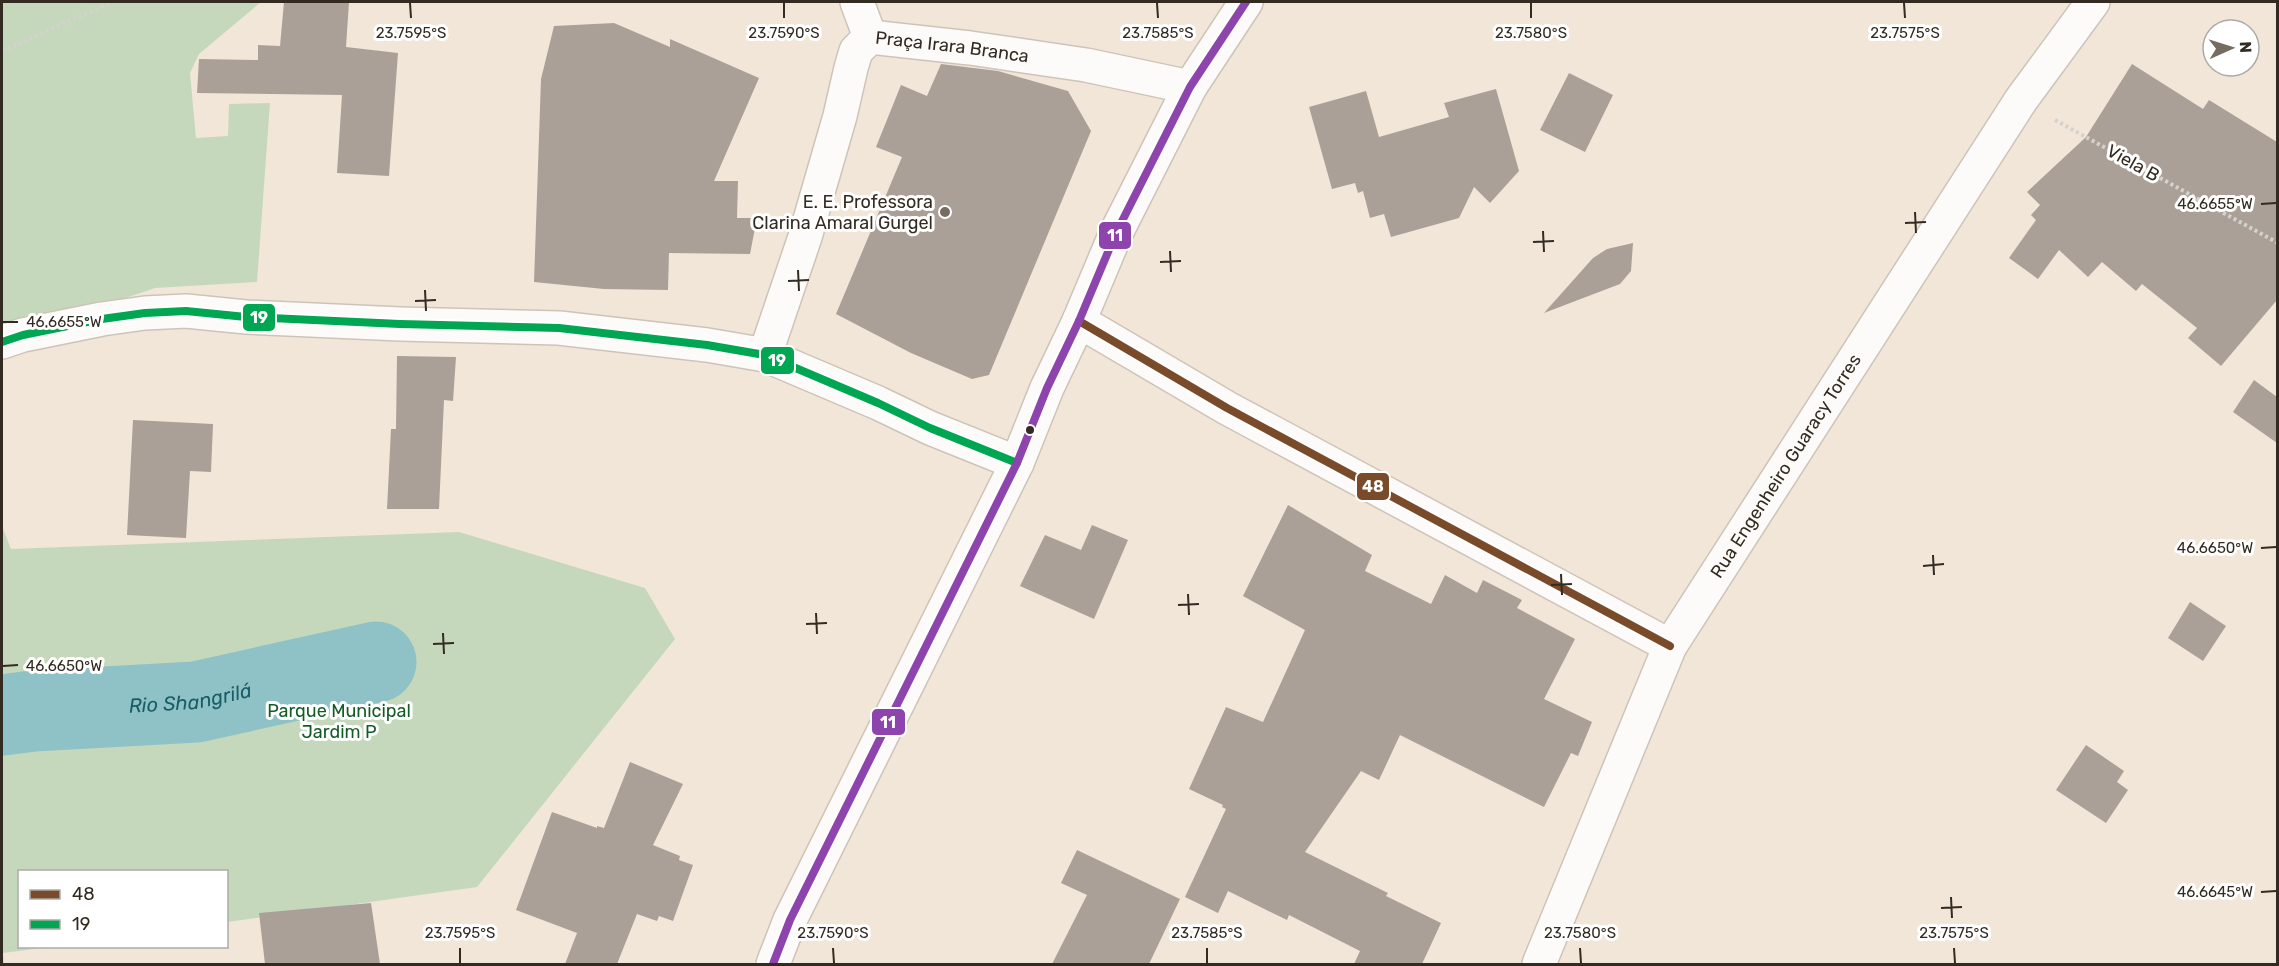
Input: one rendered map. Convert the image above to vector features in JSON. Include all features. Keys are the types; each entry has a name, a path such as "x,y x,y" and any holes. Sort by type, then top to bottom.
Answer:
{"street":[{"path":"857,2 870,37"},
{"path":"773,964 790,920 1017,463 1047,388 1079,321 1116,233 1190,87 1246,2"},
{"name":"Rua Engenheiro Guaracy Torres","path":"1539,964 1671,646 2021,100 2093,2"},
{"name":"Praça Irara Branca","path":"765,355 805,237 840,116 850,68 856,51 870,37 970,48 1086,65 1190,87"},
{"path":"2,342 23,335 102,319 146,313 186,311 400,324 559,328 707,345 765,355 930,428 1017,463"},
{"path":"1079,321 1227,408 1671,646"}],"path":[{"path":"2,51 112,2"},
{"name":"Viela B","path":"2021,100 2277,243"}],"green space":[{"path":"2,2 261,2 199,54 190,73 196,138 228,136 229,104 270,103 257,282 155,288 2,340"},
{"name":"Parque Municipal Jardim P","path":"2,526 11,549 459,532 645,588 675,639 477,887 228,922 228,870 18,870 18,948 41,948 3,953 4,964 2,964"}],"building":[{"path":"284,2 349,2 346,47 398,53 389,176 337,173 342,95 197,93 199,59 258,60 258,45 280,46"},
{"path":"614,23 670,47 670,39 759,78 714,181 738,181 737,218 757,218 750,254 669,253 668,290 604,289 534,282 541,79 554,26"},
{"name":"E. E. Professora Clarina Amaral Gurgel","path":"941,64 998,71 1068,91 1091,131 989,375 972,379 911,353 836,314 902,157 876,147 901,85 927,96"},
{"path":"2132,64 2203,109 2209,100 2277,142 2277,300 2221,366 2188,338 2197,328 2142,284 2136,291 2102,262 2088,277 2059,250 2038,279 2009,258 2036,220 2031,215 2040,205 2027,192 2086,137"},
{"path":"1569,73 1613,95 1585,152 1540,130"},
{"path":"1496,89 1519,171 1490,203 1474,187 1459,218 1391,237 1384,214 1370,218 1363,191 1358,193 1355,183 1332,189 1309,107 1366,91 1379,137 1449,117 1444,103"},
{"path":"1633,243 1631,271 1620,284 1544,313 1593,258 1607,249"},
{"path":"397,356 456,357 453,401 444,400 439,509 387,509 391,429 396,429"},
{"path":"2254,380 2277,397 2277,443 2233,412"},
{"path":"133,420 213,424 211,472 190,471 186,538 127,535"},
{"path":"1288,505 1372,555 1365,571 1431,604 1445,575 1477,593 1483,580 1522,600 1517,608 1575,639 1544,699 1592,722 1578,756 1571,753 1544,807 1400,735 1379,780 1361,771 1305,852 1388,893 1386,896 1441,923 1422,964 1354,964 1360,951 1289,915 1287,920 1228,891 1218,913 1185,897 1226,809 1222,807 1223,805 1189,789 1226,707 1263,722 1305,630 1243,596"},
{"path":"1092,525 1128,540 1094,619 1020,586 1045,535 1081,550"},
{"path":"2190,602 2226,626 2203,661 2168,638"},
{"path":"2086,745 2124,771 2117,782 2128,790 2106,823 2056,790"},
{"path":"630,762 683,784 653,845 680,856 679,860 693,865 673,921 659,916 657,921 637,914 617,964 565,964 577,933 516,910 552,812 597,828 597,826 604,828"},
{"path":"1077,850 1180,899 1149,964 1052,964 1087,895 1061,883"},
{"path":"371,903 380,964 265,964 259,913"}],"waterway":[{"name":"Rio Shangrilá","path":"2,715 33,711 196,702 376,662"}],"transit line":[{"name":"11","path":"773,964 790,920 1017,463 1047,388 1079,321 1116,233 1190,87 1246,2"},
{"name":"19","path":"2,342 23,335 102,319 145,313 186,311 246,317 559,328 707,345 765,355 878,403 930,428 1017,463"},
{"name":"48","path":"1079,321 1227,408 1670,646"}],"place":[{"name":"E. E. Professora Clarina Amaral Gurgel","path":"945,212"}]}
